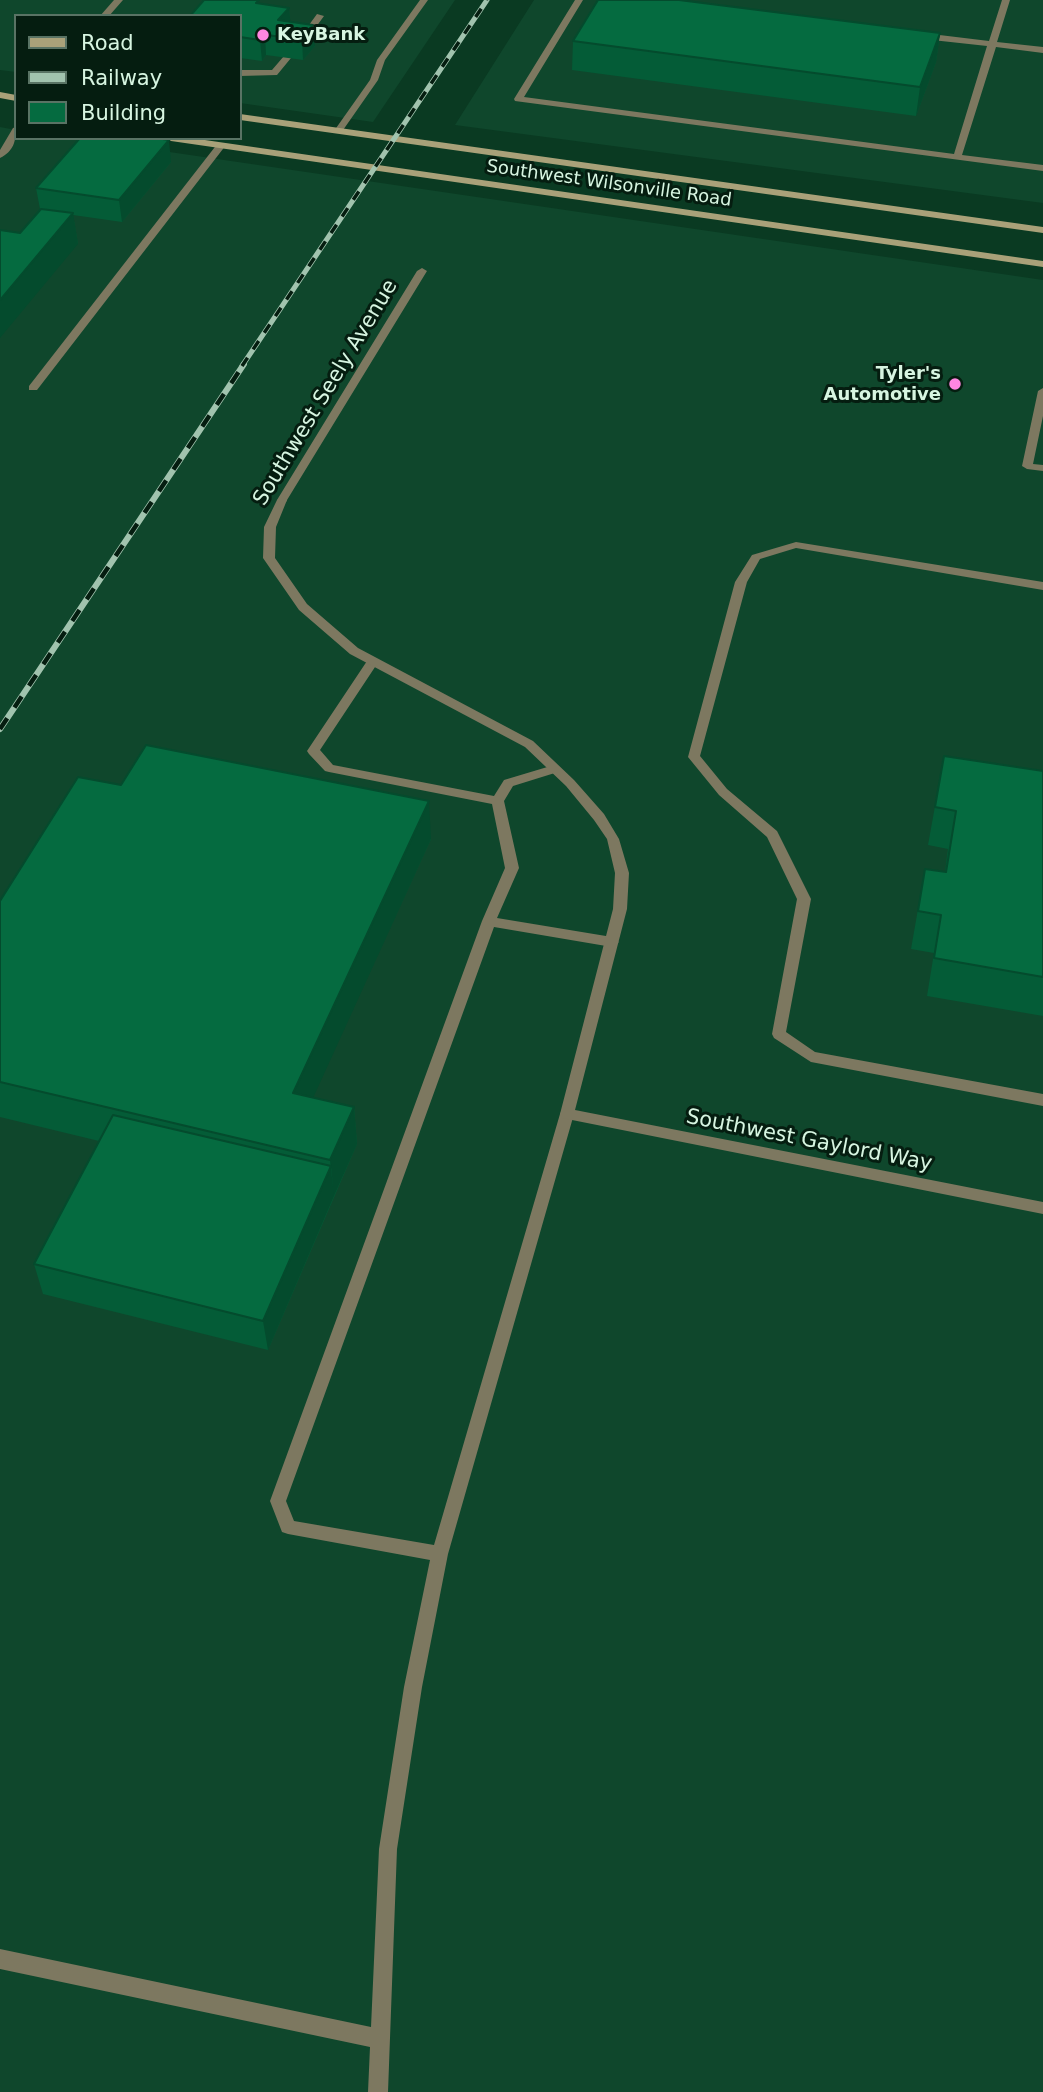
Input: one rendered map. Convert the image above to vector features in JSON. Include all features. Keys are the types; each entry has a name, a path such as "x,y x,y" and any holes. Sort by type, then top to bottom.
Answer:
{"main road":[{"name":"Southwest Wilsonville Road","path":"242,117 1043,230"},
{"name":"Southwest Wilsonville Road","path":"185,140 1043,264"}],"street":[{"path":"106,14 119,0"},
{"path":"338,131 374,80 381,60 424,0"},
{"path":"579,0 518,99 1043,168"},
{"path":"957,157 1006,0"},
{"path":"299,44 320,16"},
{"path":"912,34 1043,50"},
{"path":"242,73 274,74 287,58"},
{"path":"0,155 14,135"},
{"path":"33,388 221,145"},
{"name":"Southwest Seely Avenue","path":"378,2092 388,1849 413,1687 440,1555 567,1114 612,942 620,909 622,873 613,839 599,817 529,744 354,651 303,607 269,558 270,527 282,500 422,271"},
{"path":"1043,391 1027,466 1043,468"},
{"path":"1043,586 796,545 756,557 741,582 694,757 723,792 772,834 804,899 779,1034 811,1056 1043,1100"},
{"path":"373,661 313,751 321,760 329,768 498,801"},
{"path":"440,1555 288,1527 278,1501 489,921 512,868 498,801 508,783 554,769"},
{"path":"489,921 612,942"},
{"name":"Southwest Gaylord Way","path":"567,1114 1043,1208"},
{"path":"0,1959 380,2039"}],"shaded area":[{"path":"0,0 455,0 373,122 242,103 242,14 14,14 14,72 0,70"},
{"path":"534,0 1043,0 1043,203 455,125"},
{"path":"0,127 14,130 14,140 88,140 1043,280 1043,2092 0,2092"}],"building":[{"path":"204,0 259,0 256,3 289,8 278,20 313,25 302,39 265,35 260,40 242,37 242,14 192,14"},
{"path":"598,0 679,0 940,33 920,87 573,41"},
{"path":"78,140 169,140 119,200 36,188"},
{"path":"41,209 73,213 0,300 0,230 20,233"},
{"path":"146,745 429,801 293,1093 354,1107 330,1160 0,1082 0,901 78,777 121,785"},
{"path":"944,756 1043,771 1043,977 934,958 941,915 918,911 925,869 946,872 956,811 935,807"},
{"path":"113,1115 331,1166 263,1321 34,1264"}],"railway":[{"path":"242,366 487,0"},
{"path":"0,729 244,364"}],"place":[{"name":"KeyBank","path":"263,35"},
{"name":"Tyler's Automotive","path":"955,384"}]}
